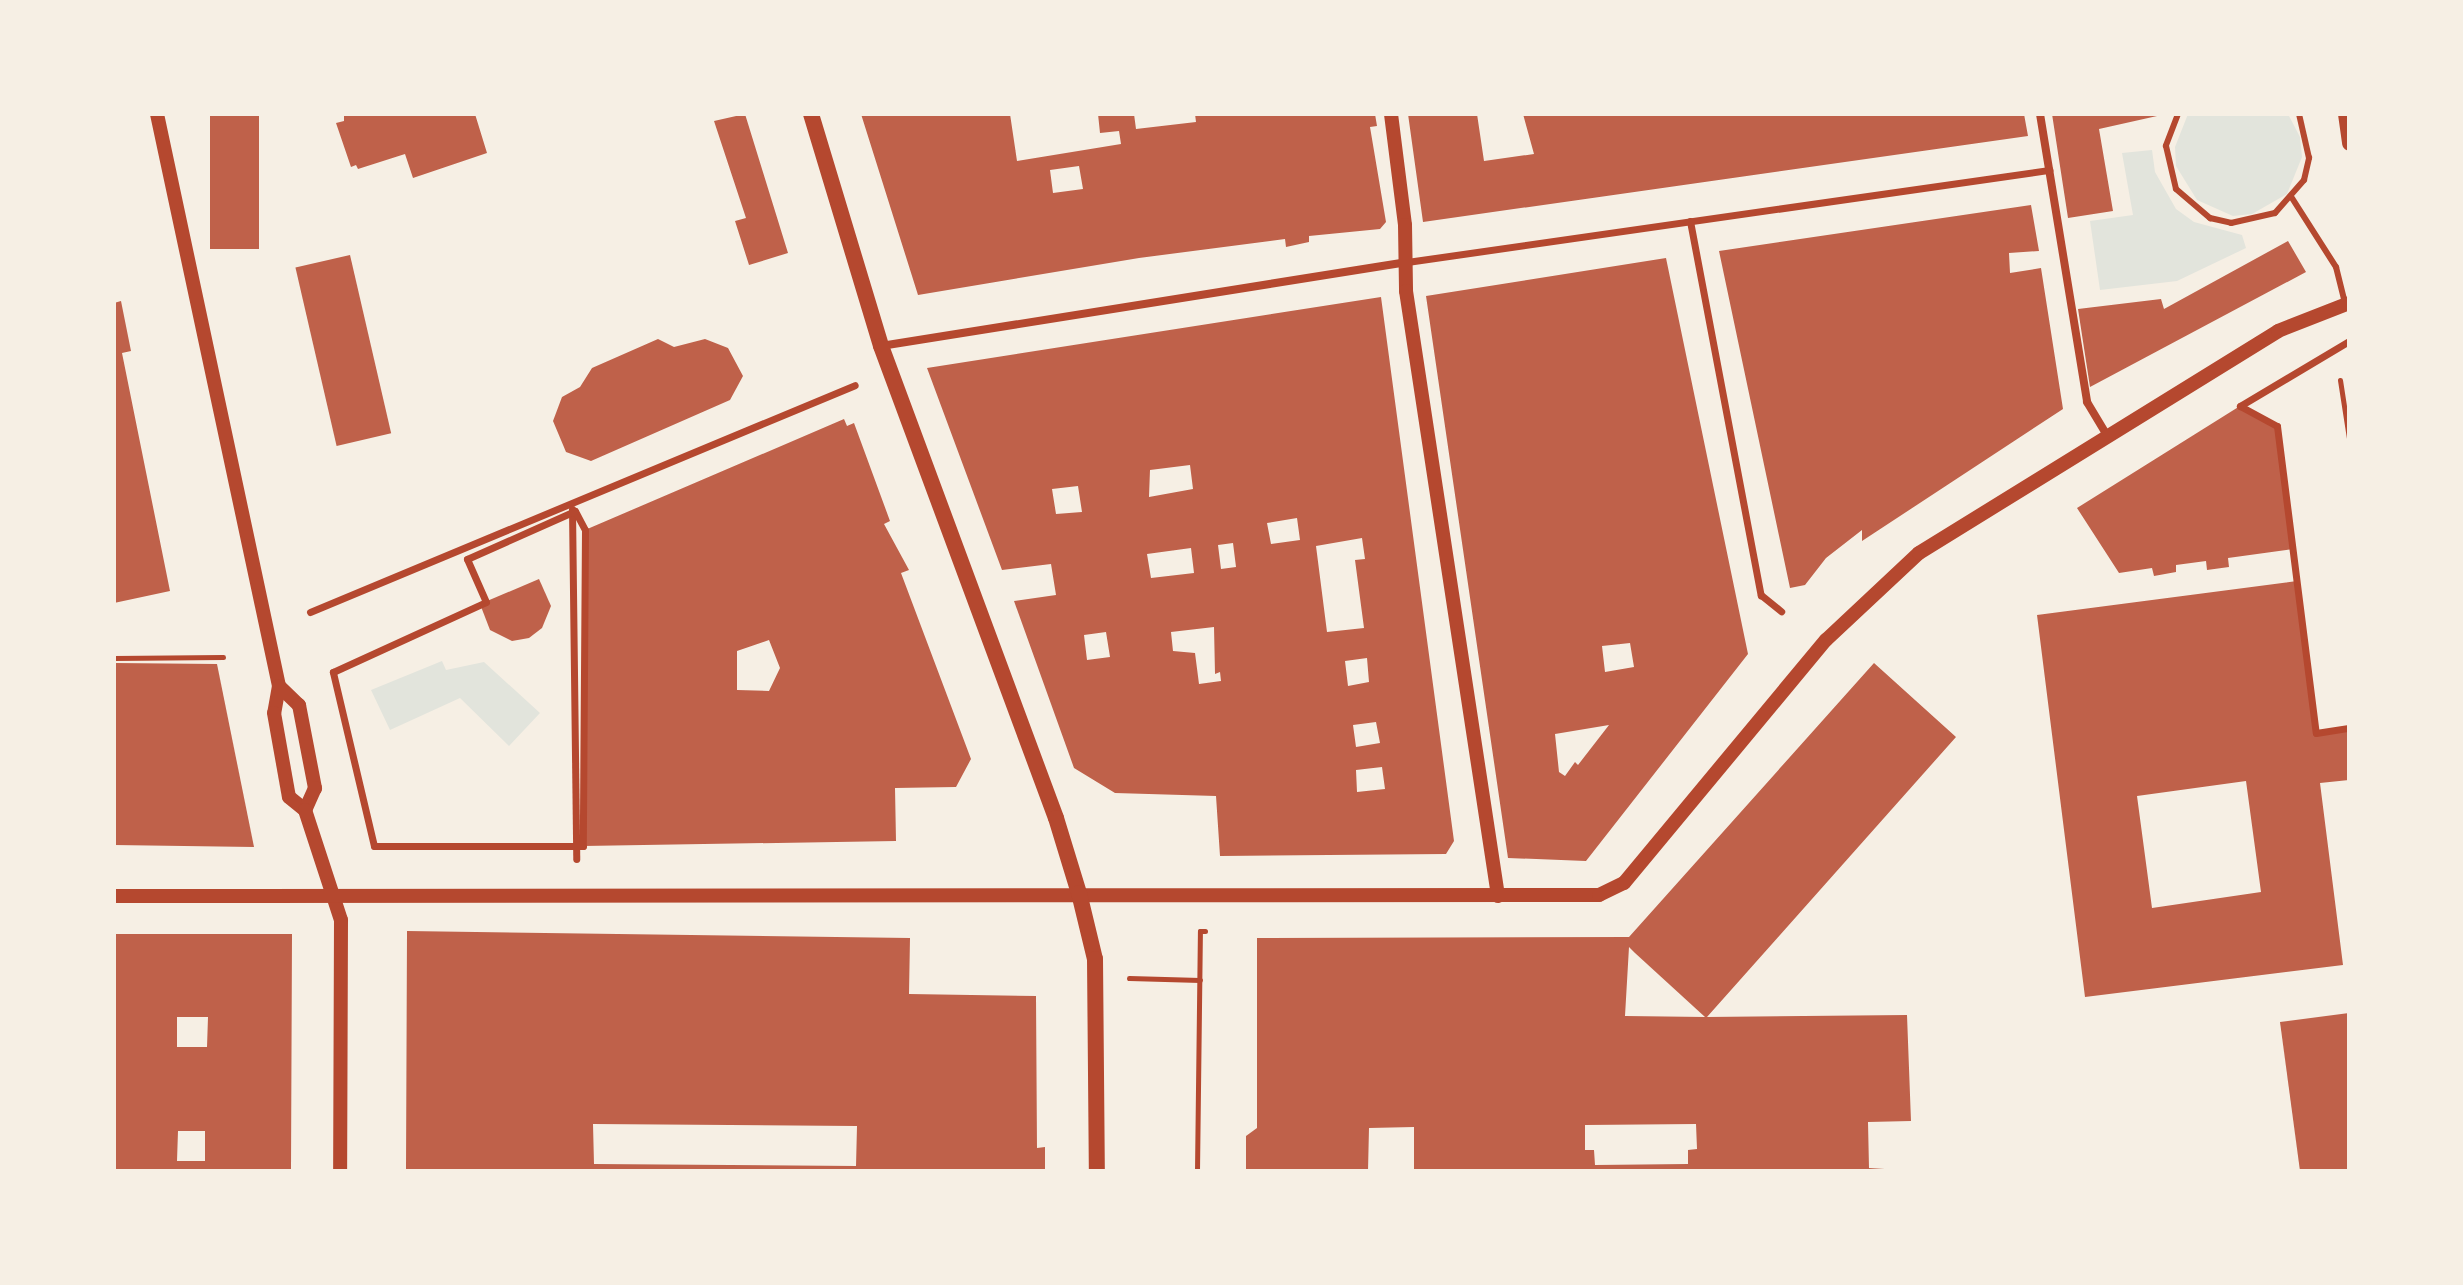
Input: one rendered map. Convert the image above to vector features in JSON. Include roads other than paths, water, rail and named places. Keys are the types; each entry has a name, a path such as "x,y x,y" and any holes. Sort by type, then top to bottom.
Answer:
{"main road":[{"path":"811,114 881,346 1079,893 1095,959 1097,1171"}],"street":[{"path":"157,114 279,686 274,713 289,797 305,810 330,895 341,920 340,1171"},
{"path":"1391,114 1407,262 1406,291 1498,896"},
{"path":"2040,114 2087,402 2106,434"},
{"path":"2345,114 2349,144"},
{"path":"881,346 1407,262 2049,170"},
{"path":"1690,221 1761,595 1781,611"},
{"path":"114,896 1599,895 1624,883 1826,640 1919,553 2106,434 2278,331 2347,303"},
{"path":"2349,341 2240,406 2277,426 2316,733 2349,728"},
{"path":"310,612 855,385"},
{"path":"572,503 576,859"},
{"path":"575,511 585,530 583,846 577,846 374,846 333,672 486,602 467,559 575,511"},
{"path":"279,686 299,705 315,788 305,810"}],"lane":[{"path":"2178,114 2166,146 2168,168 2191,206 2210,218 2254,222 2292,198 2309,158 2299,114"},
{"path":"2292,198 2327,251 2347,303"}]}
